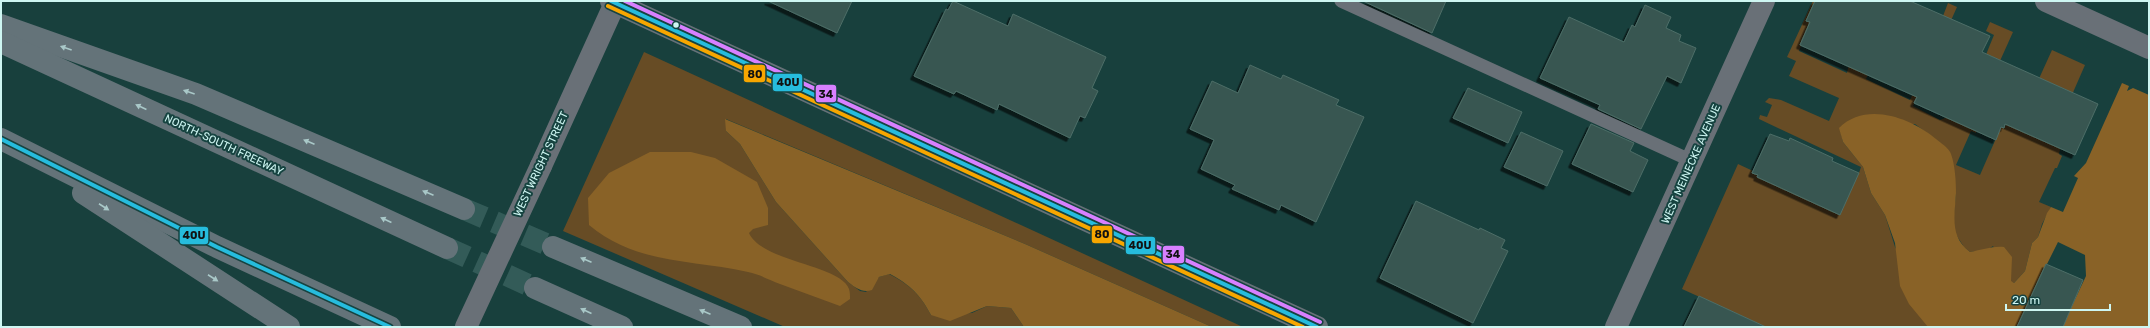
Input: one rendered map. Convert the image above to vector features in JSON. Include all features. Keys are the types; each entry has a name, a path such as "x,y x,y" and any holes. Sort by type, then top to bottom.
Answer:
{"highway":[{"path":"1,25 196,94 464,209"},
{"name":"NORTH-SOUTH FREEWAY","path":"1,42 447,248"},
{"path":"1,140 289,327"},
{"path":"1,140 217,247 390,327"},
{"path":"553,247 741,327"},
{"path":"535,288 622,327"}],"street":[{"name":"WEST MEINECKE AVENUE","path":"1616,327 1764,1"},
{"path":"2046,1 2149,48"},
{"path":"614,2 1317,327"},
{"name":"WEST WRIGHT STREET","path":"466,327 541,166 614,2"}],"lane":[{"path":"1341,1 1692,161"}],"shaded area":[{"path":"1813,1 1815,1 1806,21 1810,22 1799,51 1847,73 1849,64 1901,1 1866,79 1910,100 1942,28 1943,16 1948,3 1957,7 1913,106 1940,120 1950,116 1966,97 1973,84 1994,35 1986,31 1990,22 2013,32 1977,112 1976,133 1971,131 1956,165 1980,175 2001,127 2004,128 2037,83 2052,50 2085,65 2071,97 2059,154 2062,156 2039,202 2051,207 2042,224 2038,237 2032,243 2025,271 2014,283 2011,282 1993,246 1987,250 1970,252 1964,247 1955,233 1953,222 1956,194 1943,145 1915,124 1840,128 1843,142 1863,167 1871,193 1885,215 1895,247 1939,327 1766,327 1682,289 1738,164 1753,171 1752,173 1758,175 1757,177 1859,173 1861,167 1759,119 1760,115 1767,117 1772,105 1765,102 1769,98 1781,100 1829,121 1839,98 1789,76 1796,61 1787,57"},
{"path":"644,52 1243,327 1212,327 1025,244 726,119 726,131 740,144 776,202 848,282 860,291 866,292 879,277 889,274 909,286 923,301 931,315 972,313 987,306 1011,308 1024,327 785,327 563,231"},
{"path":"2122,83 2129,86 2127,91 2133,88 2149,95 2149,327 2062,327 2086,276 2085,255 2058,242 2018,324 2020,327 1928,327 1909,304 1900,286 1895,243 1885,215 1871,193 1863,167 1843,142 1839,128 1850,120 1862,115 1875,114 1888,116 1901,119 1926,131 1945,146 1951,154 1954,168 1956,193 1954,217 1956,232 1959,239 1963,246 1970,252 2004,247 2012,257 2011,281 2014,283 2025,271 2032,243 2038,237 2047,213 2051,207 2063,212 2078,178 2074,176 2086,163"},
{"path":"725,119 1025,244 1212,327 1024,327 1011,308 987,306 950,321 931,315 923,301 914,291 890,274 879,277 872,290 865,291 859,289 848,282 776,202 740,144 726,131"},
{"path":"650,152 691,152 715,158 757,182 768,208 768,225 753,229 749,233 757,243 769,251 832,274 843,281 849,289 850,299 840,306 752,273 665,259 645,254 607,238 589,225 588,198 609,173"}],"building":[{"path":"768,1 852,1 837,33"},
{"path":"953,1 1008,26 1013,14 1106,57 1092,88 1098,91 1085,118 1080,116 1070,138 999,104 997,110 956,91 954,94 914,76 946,9 948,10"},
{"path":"1363,1 1446,1 1432,33"},
{"path":"1815,1 1910,1 1990,36 1982,52 2098,104 2075,155 2005,124 2004,128 2001,127 1996,140 1914,103 1917,97 1800,45 1810,22 1806,21"},
{"path":"1645,5 1671,17 1666,28 1681,35 1679,41 1696,48 1681,83 1667,76 1641,129 1598,109 1600,105 1540,78 1569,17 1624,42 1632,25 1635,27"},
{"path":"1250,65 1281,79 1283,75 1339,100 1336,105 1364,117 1316,222 1281,205 1279,210 1232,189 1235,185 1201,169 1214,140 1190,129 1212,81 1238,93"},
{"path":"1468,88 1522,112 1508,143 1453,118"},
{"path":"1591,124 1634,143 1630,151 1648,160 1633,192 1572,164"},
{"path":"1521,132 1563,151 1547,186 1504,167"},
{"path":"1770,134 1789,141 1790,138 1833,158 1832,161 1859,173 1840,215 1757,177 1758,175 1752,173"},
{"path":"1416,201 1479,230 1480,228 1505,240 1501,248 1508,251 1473,323 1380,278"},
{"path":"2046,264 2083,280 2063,327 2017,327"},
{"path":"1699,296 1766,327 1684,327"}],"tunnel":[{"path":"464,209 553,247"},
{"path":"447,248 535,288"}],"transit line":[{"name":"40U","path":"611,1 1317,327"},
{"name":"34","path":"625,1 1320,322"},
{"name":"80","path":"608,6 1303,327"},
{"name":"40U","path":"1,139 217,247 390,327"}]}
